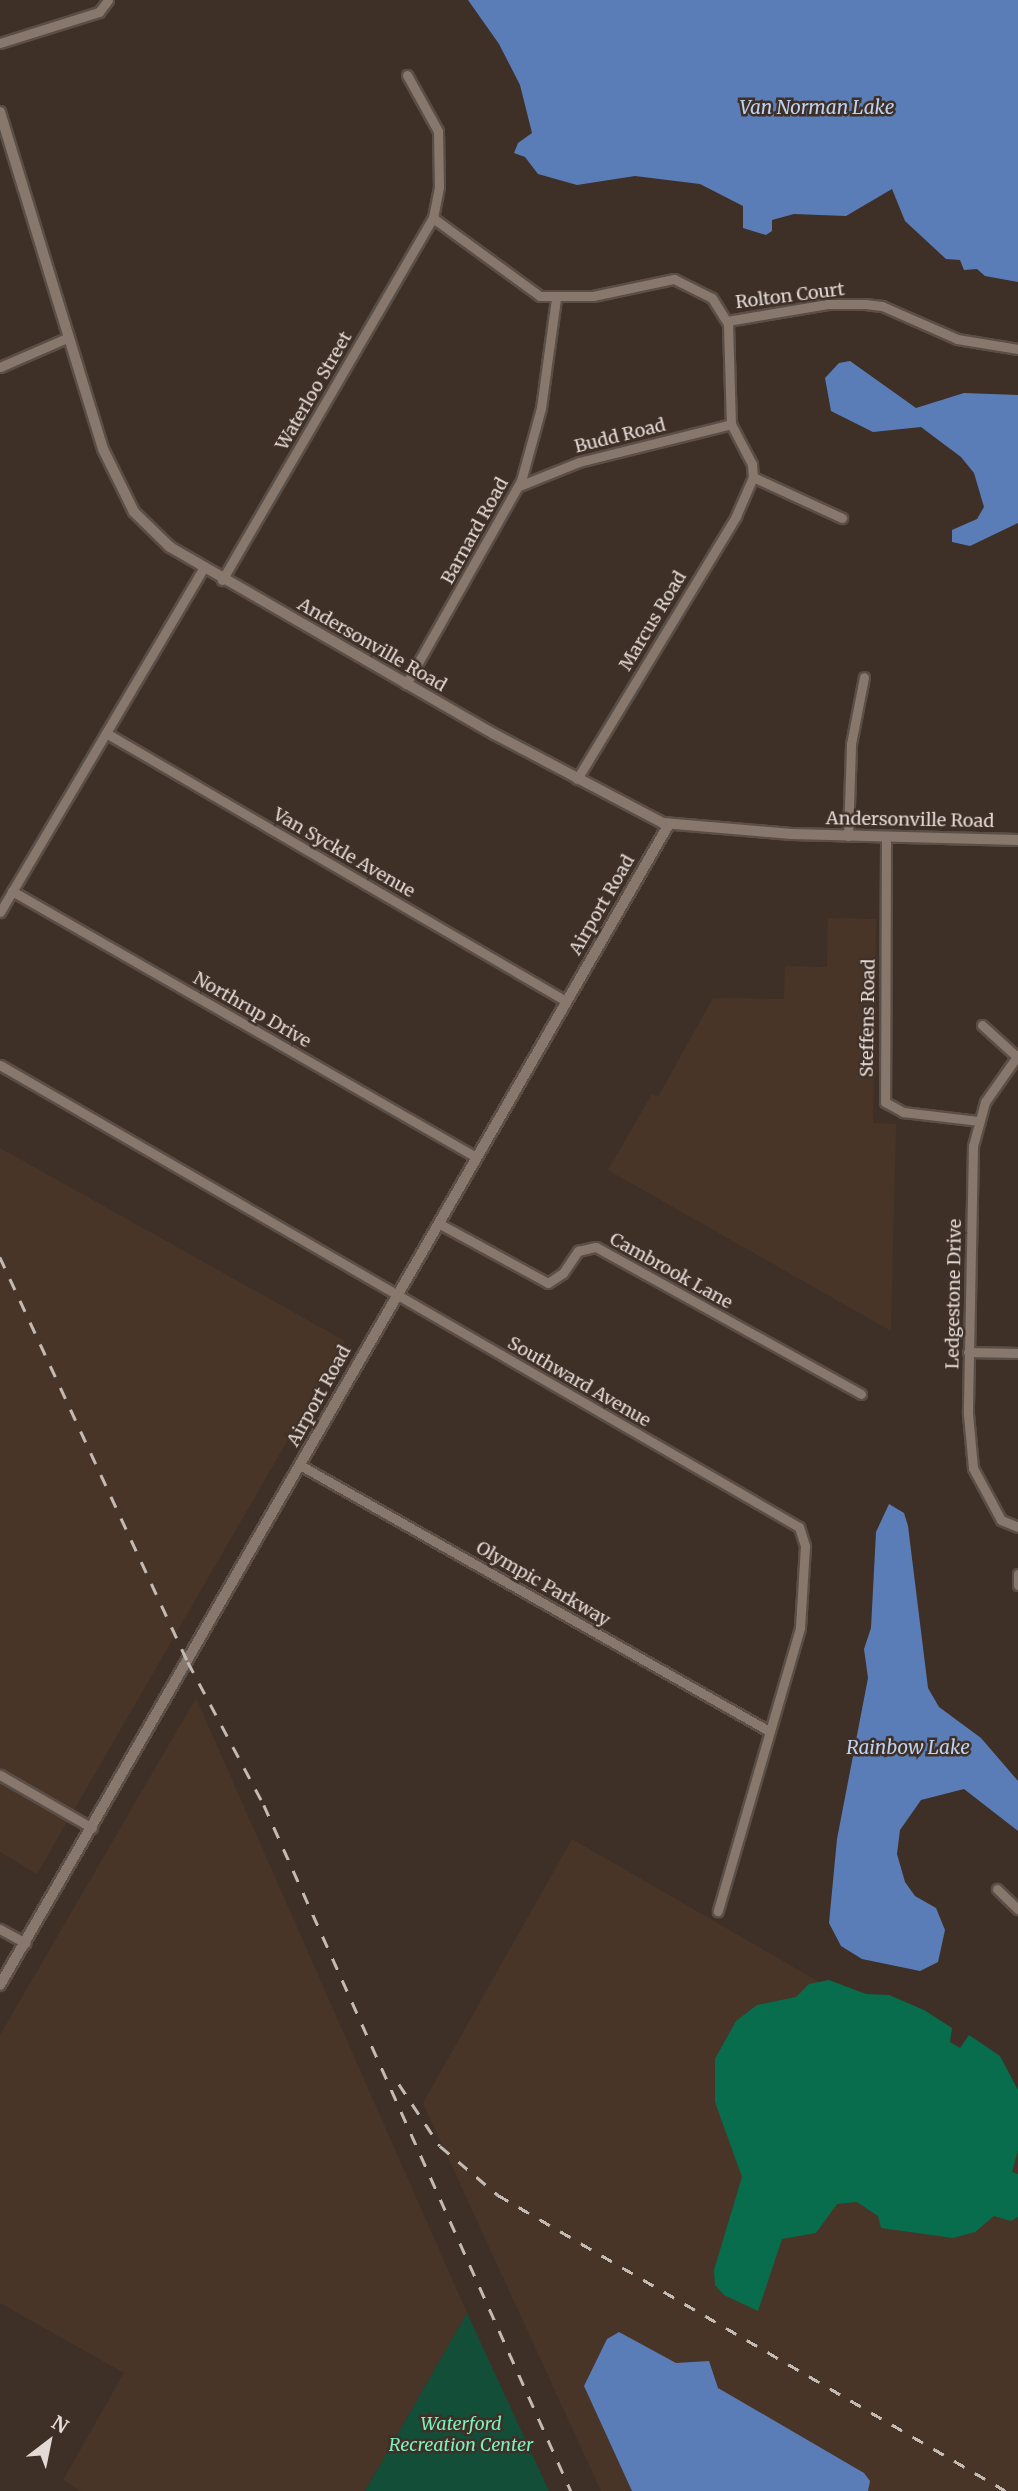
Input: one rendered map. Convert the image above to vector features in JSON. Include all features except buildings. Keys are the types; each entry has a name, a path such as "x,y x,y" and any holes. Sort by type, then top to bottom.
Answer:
{"street":[{"path":"0,43 99,12 108,0"},
{"path":"407,75 438,131 439,187 433,218 498,270 540,296 556,299 674,279 712,298 727,321 731,424 752,464 752,477 842,518"},
{"name":"Andersonville Road","path":"0,112 69,337 121,491 152,530 203,569 641,815 669,824 848,836 1018,840"},
{"name":"Waterloo Street","path":"222,580 433,218"},
{"name":"Barnard Road","path":"406,684 519,486 541,408 556,299"},
{"name":"Rolton Court","path":"727,321 828,304 865,304 882,306 957,339 1018,349"},
{"path":"0,367 69,337"},
{"name":"Budd Road","path":"519,486 579,462 731,424"},
{"name":"Marcus Road","path":"577,779 736,516 752,477"},
{"path":"0,912 203,569"},
{"path":"848,836 851,744 864,677"},
{"name":"Van Syckle Avenue","path":"106,733 566,1001"},
{"name":"Airport Road","path":"0,1985 669,824"},
{"name":"Steffens Road","path":"886,837 885,1102 888,1107 903,1112 979,1121"},
{"name":"Northrup Drive","path":"12,891 475,1157"},
{"path":"982,1025 1017,1056"},
{"name":"Ledgestone Drive","path":"1017,1056 994,1088 979,1121 973,1146 968,1352 973,1468 1001,1520 1018,1527"},
{"name":"Southward Avenue","path":"0,1065 799,1527 805,1546 800,1628 718,1910"},
{"name":"Cambrook Lane","path":"438,1223 548,1283 564,1273 578,1251 596,1247 861,1394"},
{"path":"968,1352 1018,1353"},
{"name":"Olympic Parkway","path":"300,1465 769,1731"},
{"path":"1018,1574 1018,1585"},
{"path":"0,1775 92,1828"},
{"path":"997,1889 1018,1909"},
{"path":"0,1929 25,1943"}],"shaded area":[{"path":"828,918 876,919 873,1123 896,1124 891,1331 608,1170 652,1094 658,1097 713,998 784,999 785,966 827,967"},
{"path":"0,1148 345,1341 37,1874 0,1852"},
{"path":"196,1698 467,2313 365,2491 81,2491 63,2480 124,2373 0,2303 0,2035"},
{"path":"572,1839 1018,2097 1018,2491 601,2491 423,2103"}],"green space":[{"path":"829,1980 866,1994 889,1995 924,2010 952,2028 950,2042 960,2048 969,2035 1000,2056 1018,2090 1018,2150 1012,2172 1018,2174 1018,2217 1011,2221 994,2216 975,2232 953,2238 881,2228 878,2216 857,2202 837,2204 816,2233 782,2239 758,2311 724,2295 715,2285 714,2270 742,2177 715,2102 715,2059 736,2021 757,2005 796,1997 809,1984"},
{"name":"Waterford Recreation Center","path":"467,2313 549,2491 365,2491"}],"water":[{"name":"Van Norman Lake","path":"468,0 1018,0 1018,282 985,276 977,269 964,270 960,260 946,259 905,221 892,189 846,216 794,214 772,220 772,231 766,235 743,228 743,206 700,184 635,176 577,185 538,174 525,157 514,153 518,143 532,133 520,85 499,44"},
{"path":"850,361 916,408 964,393 1018,395 1018,523 970,546 952,542 952,530 977,519 984,507 974,473 961,457 921,427 873,432 831,411 825,378 839,363"},
{"name":"Rainbow Lake","path":"889,1504 904,1513 908,1526 928,1688 939,1707 981,1738 1018,1781 1018,1831 964,1789 921,1800 900,1830 897,1854 905,1882 915,1896 936,1908 945,1930 938,1962 920,1971 862,1959 841,1946 829,1923 837,1839 868,1678 864,1649 871,1628 876,1532"},
{"path":"619,2332 676,2363 709,2361 718,2388 864,2473 870,2481 868,2491 632,2491 584,2386 607,2339"}],"railway":[{"path":"0,1257 188,1662 264,1805 571,2491"},
{"path":"399,2084 440,2146 498,2195 1006,2491"}]}
